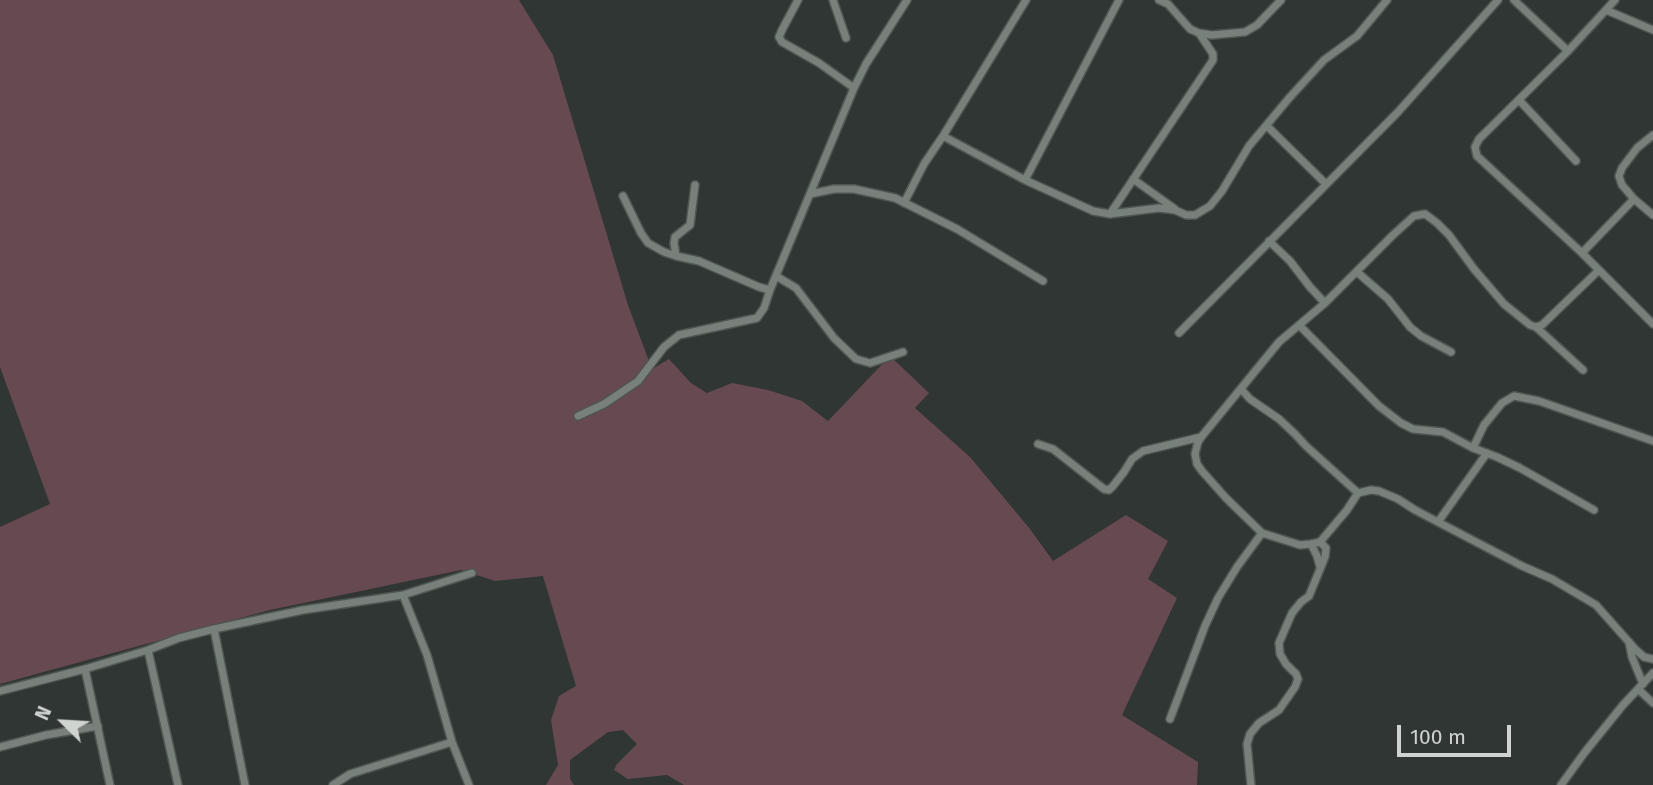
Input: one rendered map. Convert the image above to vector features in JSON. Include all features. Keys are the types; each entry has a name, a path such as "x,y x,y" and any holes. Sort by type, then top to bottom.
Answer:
{"street":[{"path":"799,0 779,37 782,42 819,63 853,88"},
{"path":"833,0 846,38"},
{"path":"578,416 604,404 638,381 664,347 678,335 757,318 764,308 853,88 907,0"},
{"path":"904,203 924,164 1026,0"},
{"path":"1026,180 1119,0"},
{"path":"1159,0 1168,4 1190,29 1212,35 1245,32 1258,25 1281,0"},
{"path":"1133,179 1186,215 1195,215 1210,206 1249,146 1290,97 1324,60 1357,36 1387,0"},
{"path":"1179,333 1398,112 1498,0"},
{"path":"1514,0 1568,51"},
{"path":"1615,0 1479,139 1475,147 1477,156 1582,253 1653,324"},
{"path":"1606,10 1653,30"},
{"path":"1110,214 1213,60 1213,54 1199,33"},
{"path":"1519,100 1576,161"},
{"path":"1267,126 1326,184"},
{"path":"1653,135 1637,148 1619,176 1622,185 1634,199 1653,215"},
{"path":"943,136 1026,180 1093,211 1110,214 1159,208 1175,210"},
{"path":"676,256 676,237 690,225 695,185"},
{"path":"810,194 834,189 889,196 957,229 1043,281"},
{"path":"623,195 648,243 664,252 699,261 770,290"},
{"path":"1582,253 1634,199"},
{"path":"1583,370 1536,327 1504,304 1449,235 1437,223 1420,214 1393,234 1325,303 1279,342 1202,436 1195,454 1197,464 1226,498 1262,533 1300,545 1320,542 1358,493 1379,491 1398,499 1522,566 1552,579 1596,605 1644,657 1653,659"},
{"path":"1269,241 1290,261 1325,303"},
{"path":"1536,327 1542,325 1598,271"},
{"path":"1357,272 1388,299 1410,327 1451,352"},
{"path":"776,276 796,288 834,338 856,359 870,363 903,352"},
{"path":"1299,325 1379,406 1413,429 1443,432 1539,479 1594,510"},
{"path":"1241,389 1250,399 1279,419 1358,493"},
{"path":"1474,448 1483,425 1502,403 1514,396 1539,401 1653,441"},
{"path":"1038,444 1053,449 1104,489 1109,490 1132,459 1143,451 1202,436"},
{"path":"1438,522 1487,453"},
{"path":"1170,719 1218,598 1262,533"},
{"path":"1251,785 1247,744 1250,734 1259,723 1279,710 1298,679 1280,654 1279,643 1292,613 1309,596 1325,557 1326,548 1320,542"},
{"path":"1311,544 1320,568"},
{"path":"0,691 85,669 214,629 303,610 403,595 472,573"},
{"path":"403,595 427,655 452,742 469,785"},
{"path":"214,629 245,785"},
{"path":"1629,642 1640,687 1653,703"},
{"path":"148,650 178,785"},
{"path":"85,669 110,785"},
{"path":"1562,785 1623,705 1653,673"},
{"path":"0,747 98,726"},
{"path":"333,785 350,774 452,742"}],"shaded area":[{"path":"0,0 519,0 553,55 628,305 652,369 669,359 691,383 707,393 732,383 768,390 802,401 828,421 890,356 929,393 915,408 970,457 1053,561 1126,515 1168,541 1148,579 1177,598 1122,715 1198,762 1197,785 684,785 667,775 628,779 614,770 637,744 623,730 608,732 570,760 570,779 574,785 546,785 558,765 551,720 559,696 576,686 543,576 495,581 461,570 270,610 0,684 0,527 50,504 0,367"}]}
